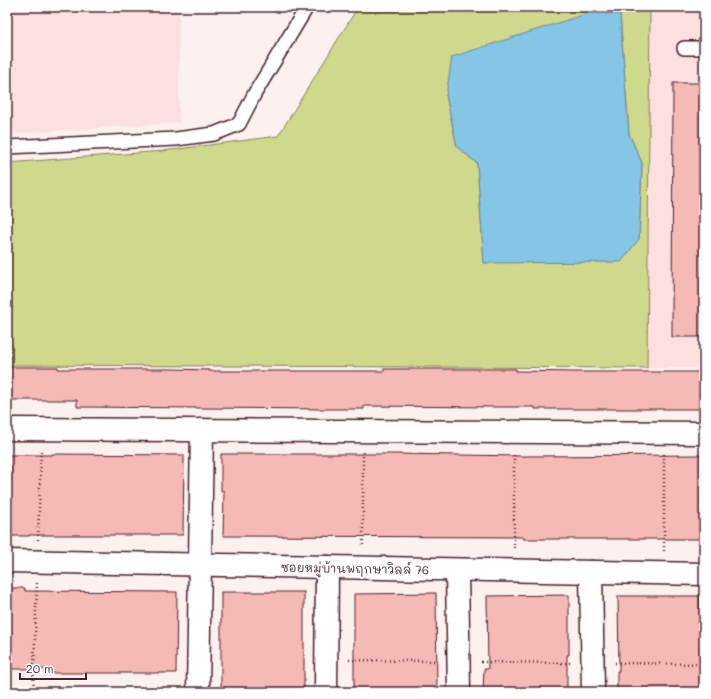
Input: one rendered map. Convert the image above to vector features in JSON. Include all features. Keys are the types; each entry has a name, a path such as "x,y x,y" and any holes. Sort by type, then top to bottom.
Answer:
{"street":[{"path":"7,429 704,433"},
{"path":"198,692 202,430"},
{"name":"ซอยหมู่บ้านพฤกษาวิลล์ 76","path":"7,561 704,574"},
{"path":"326,692 327,567"},
{"path":"457,570 459,692"},
{"path":"591,572 592,692"}],"lane":[{"path":"7,147 176,139 214,134 239,124 255,92 307,7"},
{"path":"684,48 704,48"}],"path":[{"path":"362,431 363,568"},
{"path":"514,432 514,571"},
{"path":"664,433 664,574"},
{"path":"326,660 704,664"}],"shaded area":[{"path":"7,7 179,7 179,123 7,134"},
{"path":"650,7 704,7 704,368 647,368"}],"green space":[{"path":"358,7 650,7 647,368 7,365 7,163 163,151 278,136","holes":["620,14 629,134 642,163 639,239 484,263 477,163 457,147 446,95"]}],"water":[{"path":"589,13 620,14 629,134 642,163 639,239 621,262 484,263 477,163 457,147 446,95 452,57"}],"building":[{"path":"673,83 704,83 704,337 672,337"},
{"path":"7,367 58,367 58,369 172,369 209,371 516,369 516,371 573,372 704,372 704,409 535,409 535,407 364,406 364,409 77,407 77,400 7,400"},
{"path":"221,454 523,456 704,455 704,539 223,536 224,491 221,491"},
{"path":"7,455 184,455 183,535 7,536"},
{"path":"7,588 25,588 25,591 177,592 176,673 45,673 45,669 7,669"},
{"path":"221,592 304,592 304,688 221,688"},
{"path":"436,593 437,692 354,692 354,594"},
{"path":"569,595 569,655 567,655 567,692 483,692 484,669 488,669 487,596"},
{"path":"618,596 700,596 700,692 617,692 617,671 619,671"}]}
